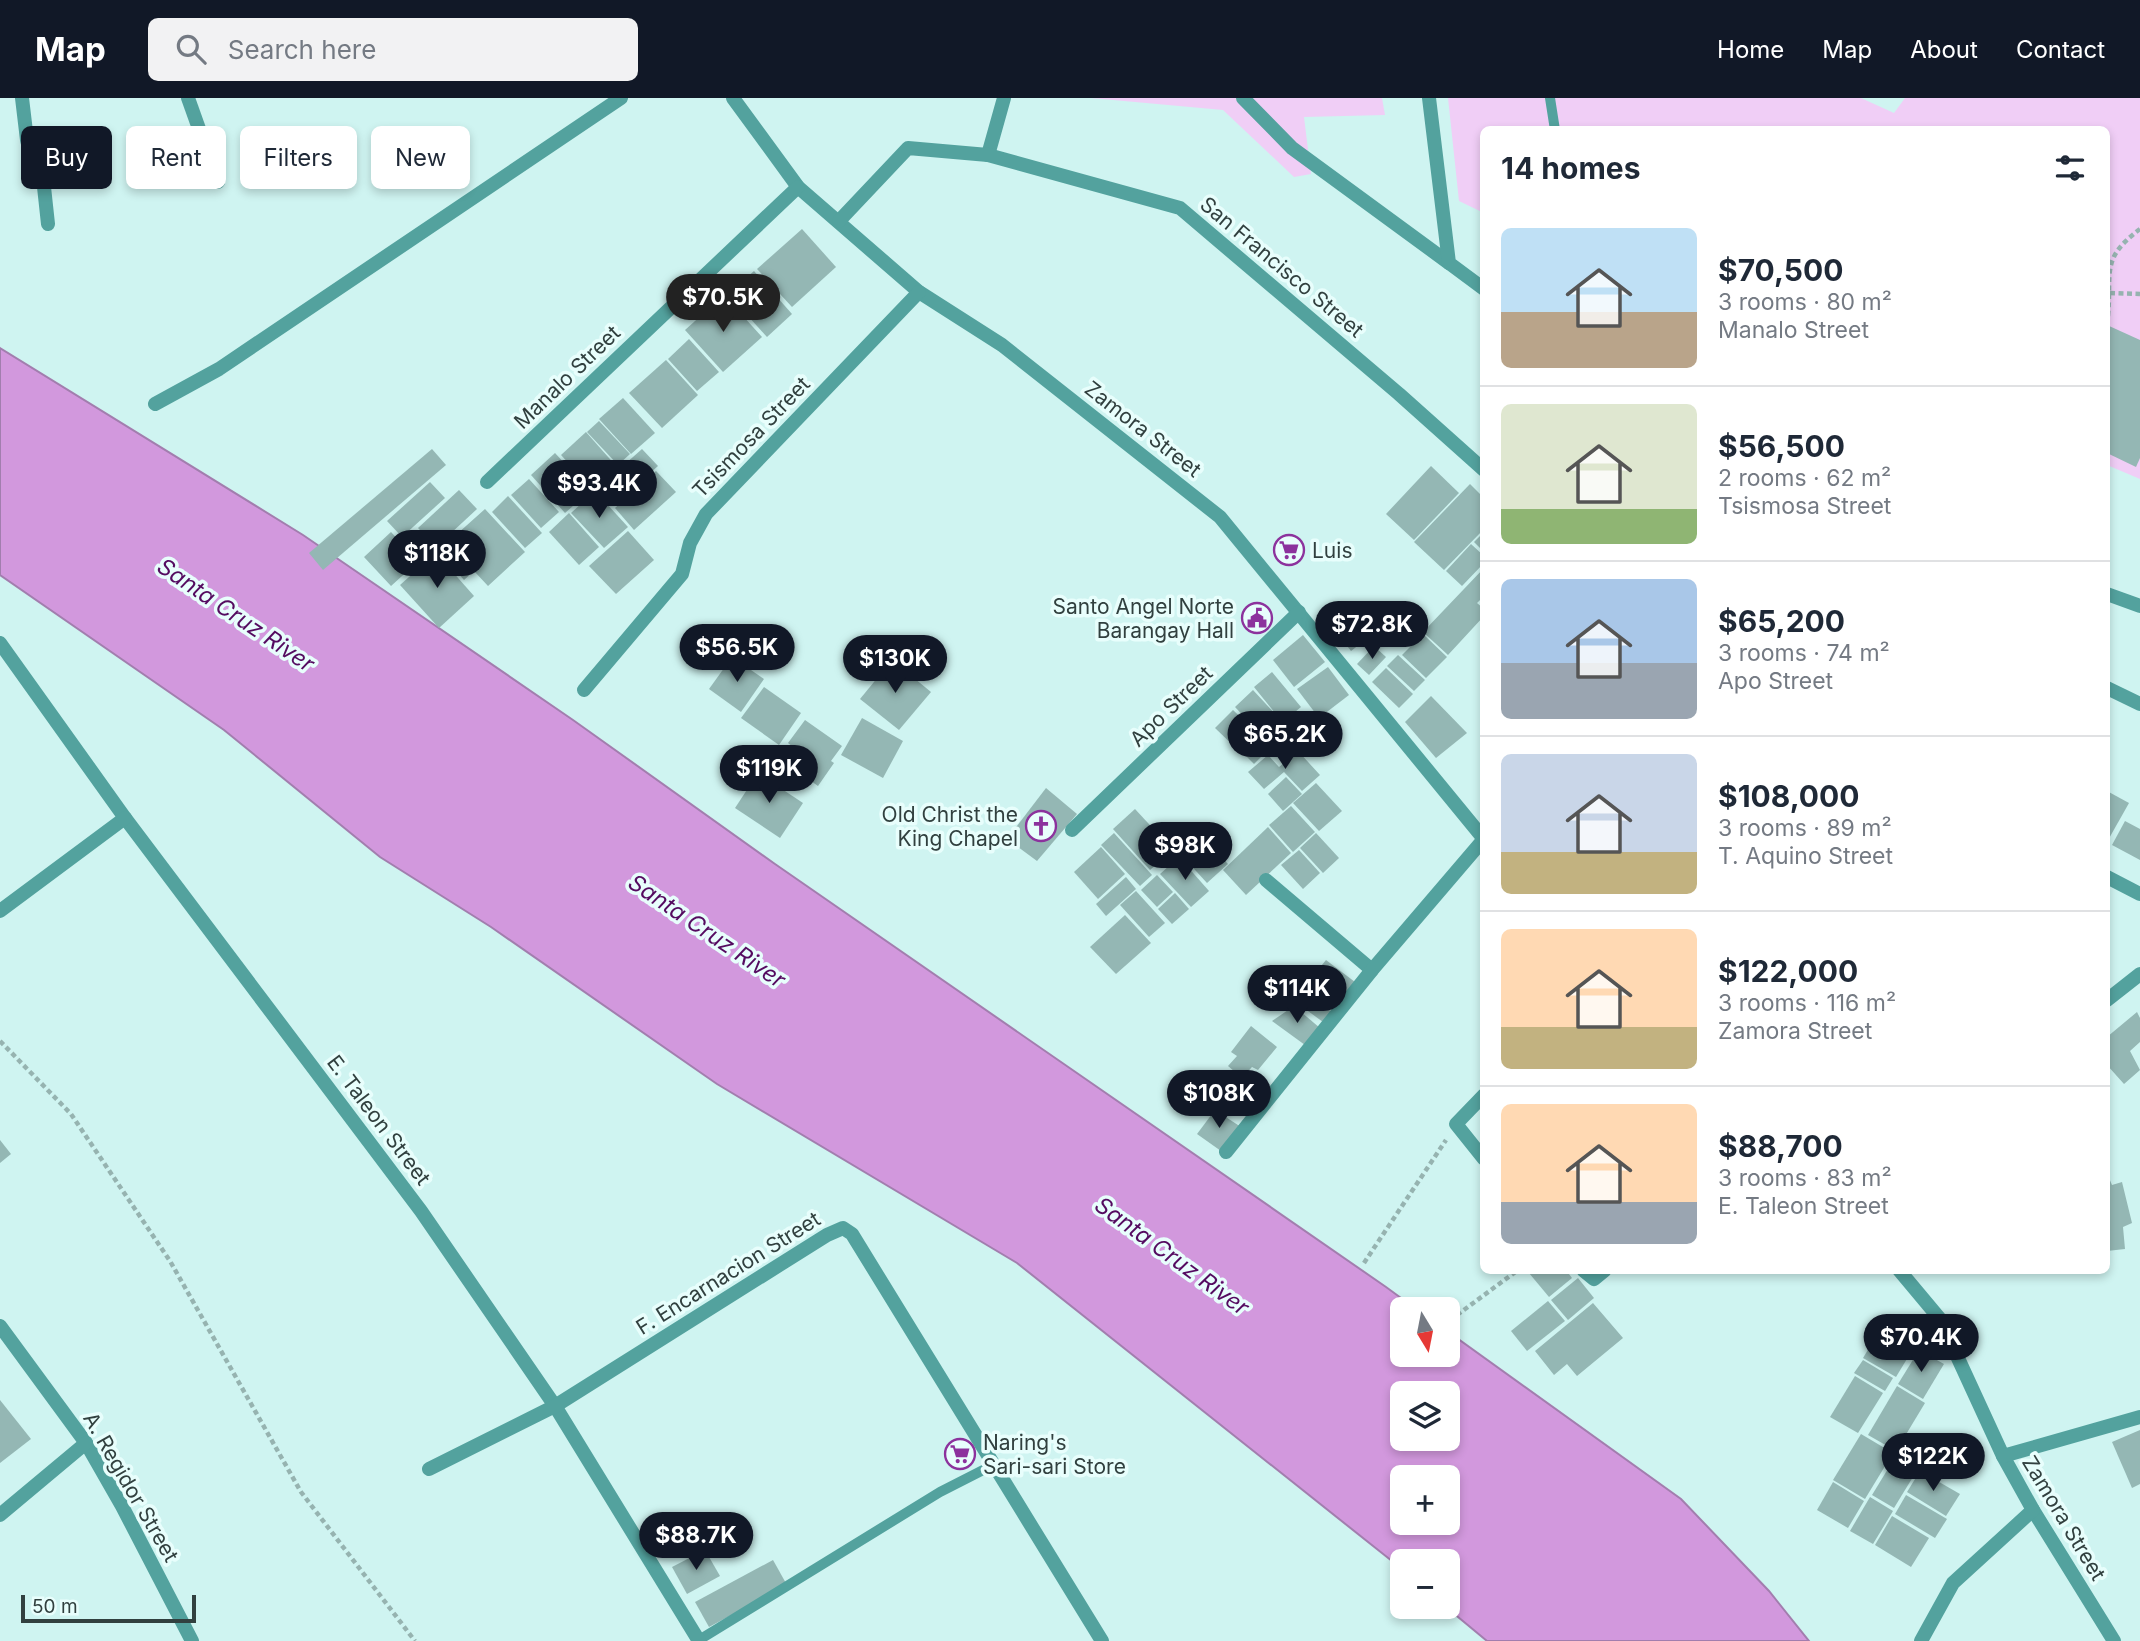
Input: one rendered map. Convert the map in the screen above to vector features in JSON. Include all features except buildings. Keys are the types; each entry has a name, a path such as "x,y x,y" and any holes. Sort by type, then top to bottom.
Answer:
{"street":[{"path":"22,98 29,150 44,187 48,224"},
{"path":"188,98 198,126"},
{"path":"155,404 219,369 621,98"},
{"name":"Zamora Street","path":"733,98 798,187 919,292 1002,345 1220,517 1480,834"},
{"path":"988,155 1004,98"},
{"path":"1243,98 1292,148 1480,286"},
{"path":"1429,98 1449,263"},
{"name":"San Francisco Street","path":"839,221 908,148 988,155 1180,208 1389,385 1480,466"},
{"name":"Manalo Street","path":"487,482 798,187"},
{"name":"Tsismosa Street","path":"584,690 682,574 690,543 706,514 919,292"},
{"path":"2110,595 2140,606"},
{"name":"Apo Street","path":"1072,830 1299,612"},
{"name":"E. Taleon Street","path":"0,643 125,818 421,1210 555,1406 698,1641"},
{"path":"2110,689 2140,704"},
{"path":"0,911 125,818"},
{"path":"1226,1152 1372,970 1480,844"},
{"path":"2110,879 2140,894"},
{"path":"1266,880 1372,970"},
{"path":"2110,998 2140,974"},
{"path":"1480,1099 1456,1125 1480,1155"},
{"name":"F. Encarnacion Street","path":"429,1469 555,1406 827,1235 843,1228 852,1234 1102,1641"},
{"name":"Zamora Street","path":"1902,1274 1940,1319 2003,1456 2114,1641"},
{"name":"A. Regidor Street","path":"0,1326 86,1443 192,1641"},
{"path":"2003,1456 2140,1417"},
{"path":"0,1515 86,1443"},
{"path":"1921,1641 1952,1583 2033,1510"}],"lane":[{"path":"1550,98 1554,126"},
{"path":"698,1641 940,1492 993,1465"}],"path":[{"path":"2110,263 2114,254 2140,229"},
{"path":"2110,293 2140,294"},
{"path":"0,1041 71,1114 170,1261 301,1492 415,1641"},
{"path":"1364,1263 1456,1125"},
{"path":"1460,1313 1513,1274"}],"shaded area":[{"path":"1091,98 1382,98 1385,115 1304,117 1311,174 1294,177 1223,110"},
{"path":"1448,98 1861,98 1894,113 1905,98 2140,98 2140,479 2110,466 2110,126 1480,126 1480,211 1459,201"}],"water":[{"name":"Santa Cruz River","path":"0,348 303,535 1386,1287 1400,1297 1390,1297 1390,1367 1460,1367 1460,1340 1681,1499 1769,1591 1809,1641 1487,1641 1460,1619 1460,1549 1390,1549 1390,1559 1017,1263 717,1084 491,927 380,857 224,730 0,575"}],"place":[{"name":"Luis","path":"1289,550"},
{"name":"Santo Angel Norte Barangay Hall","path":"1257,618"},
{"name":"Old Christ the King Chapel","path":"1041,826"},
{"name":"Naring's Sari-sari Store","path":"960,1454"}]}
